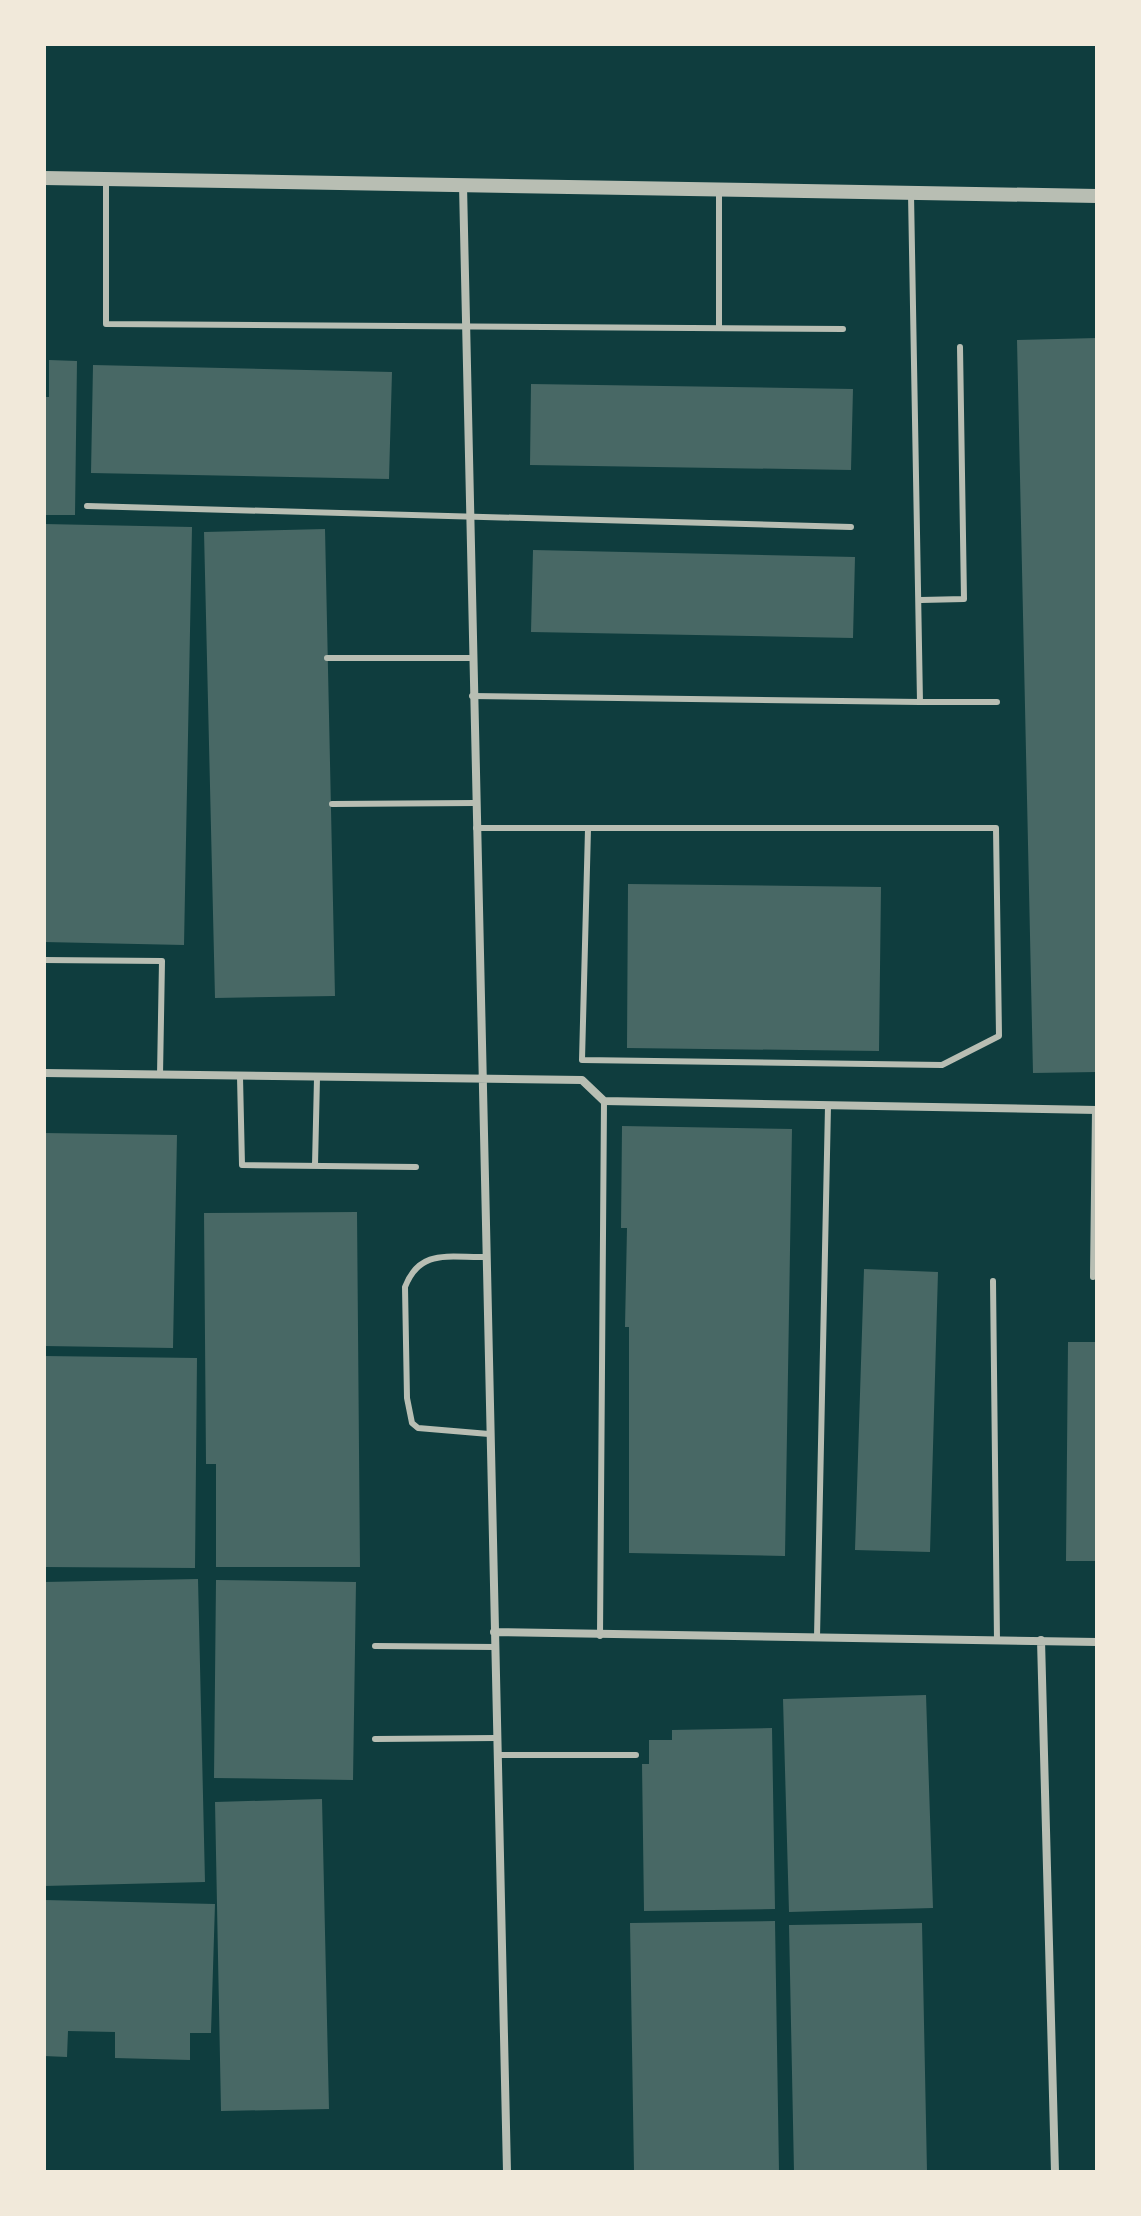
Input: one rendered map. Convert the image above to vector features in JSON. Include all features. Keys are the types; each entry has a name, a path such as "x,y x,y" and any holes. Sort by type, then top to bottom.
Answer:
{"street":[{"path":"44,178 1097,196"},
{"path":"463,185 507,2172"},
{"path":"44,1073 582,1080 604,1101 1096,1110"},
{"path":"494,1632 1097,1642"},
{"path":"1041,1640 1055,2172"}],"lane":[{"path":"106,179 106,324 843,329"},
{"path":"719,189 719,327"},
{"path":"911,193 921,600 920,702"},
{"path":"921,600 964,599 960,347"},
{"path":"87,506 851,527"},
{"path":"327,658 472,658"},
{"path":"472,696 997,702"},
{"path":"332,804 475,803"},
{"path":"476,828 996,828 999,1036 942,1065 582,1060"},
{"path":"582,1080 588,829"},
{"path":"44,960 162,961 160,1075"},
{"path":"240,1077 242,1165 416,1167"},
{"path":"315,1165 317,1078"},
{"path":"600,1636 604,1101"},
{"path":"817,1637 828,1106"},
{"path":"1093,1277 1096,1110"},
{"path":"485,1257 430,1258 417,1264 410,1275 405,1287 407,1398 412,1423 418,1428 489,1434"},
{"path":"993,1281 997,1640"},
{"path":"375,1646 495,1647"},
{"path":"375,1739 496,1738"},
{"path":"497,1755 636,1755"}],"building":[{"path":"1097,338 1097,1072 1033,1073 1017,340"},
{"path":"49,360 77,361 75,515 44,515 44,397 49,397"},
{"path":"93,365 392,372 389,479 91,473"},
{"path":"531,384 853,389 851,470 530,465"},
{"path":"44,524 192,527 184,945 44,942"},
{"path":"325,529 335,996 215,998 204,532"},
{"path":"533,550 855,557 853,638 531,632"},
{"path":"628,884 881,887 879,1051 627,1048"},
{"path":"622,1126 792,1129 785,1556 629,1553 629,1327 625,1327 627,1228 621,1228"},
{"path":"44,1133 177,1135 173,1348 44,1346"},
{"path":"357,1212 360,1567 216,1567 216,1464 206,1464 204,1213"},
{"path":"864,1269 938,1272 930,1552 855,1550"},
{"path":"1068,1342 1097,1342 1097,1561 1066,1561"},
{"path":"44,1356 197,1358 195,1568 44,1567"},
{"path":"198,1579 205,1882 44,1886 44,1582"},
{"path":"216,1580 356,1582 353,1780 214,1778"},
{"path":"926,1695 933,1908 789,1912 783,1699"},
{"path":"772,1728 775,1909 644,1911 642,1764 649,1764 649,1740 672,1740 672,1730"},
{"path":"322,1799 329,2109 221,2111 215,1802"},
{"path":"44,1900 215,1904 211,2033 190,2033 190,2060 115,2058 115,2032 68,2031 67,2057 44,2056"},
{"path":"775,1921 779,2172 634,2172 630,1923"},
{"path":"922,1923 927,2172 794,2172 789,1925"}]}
